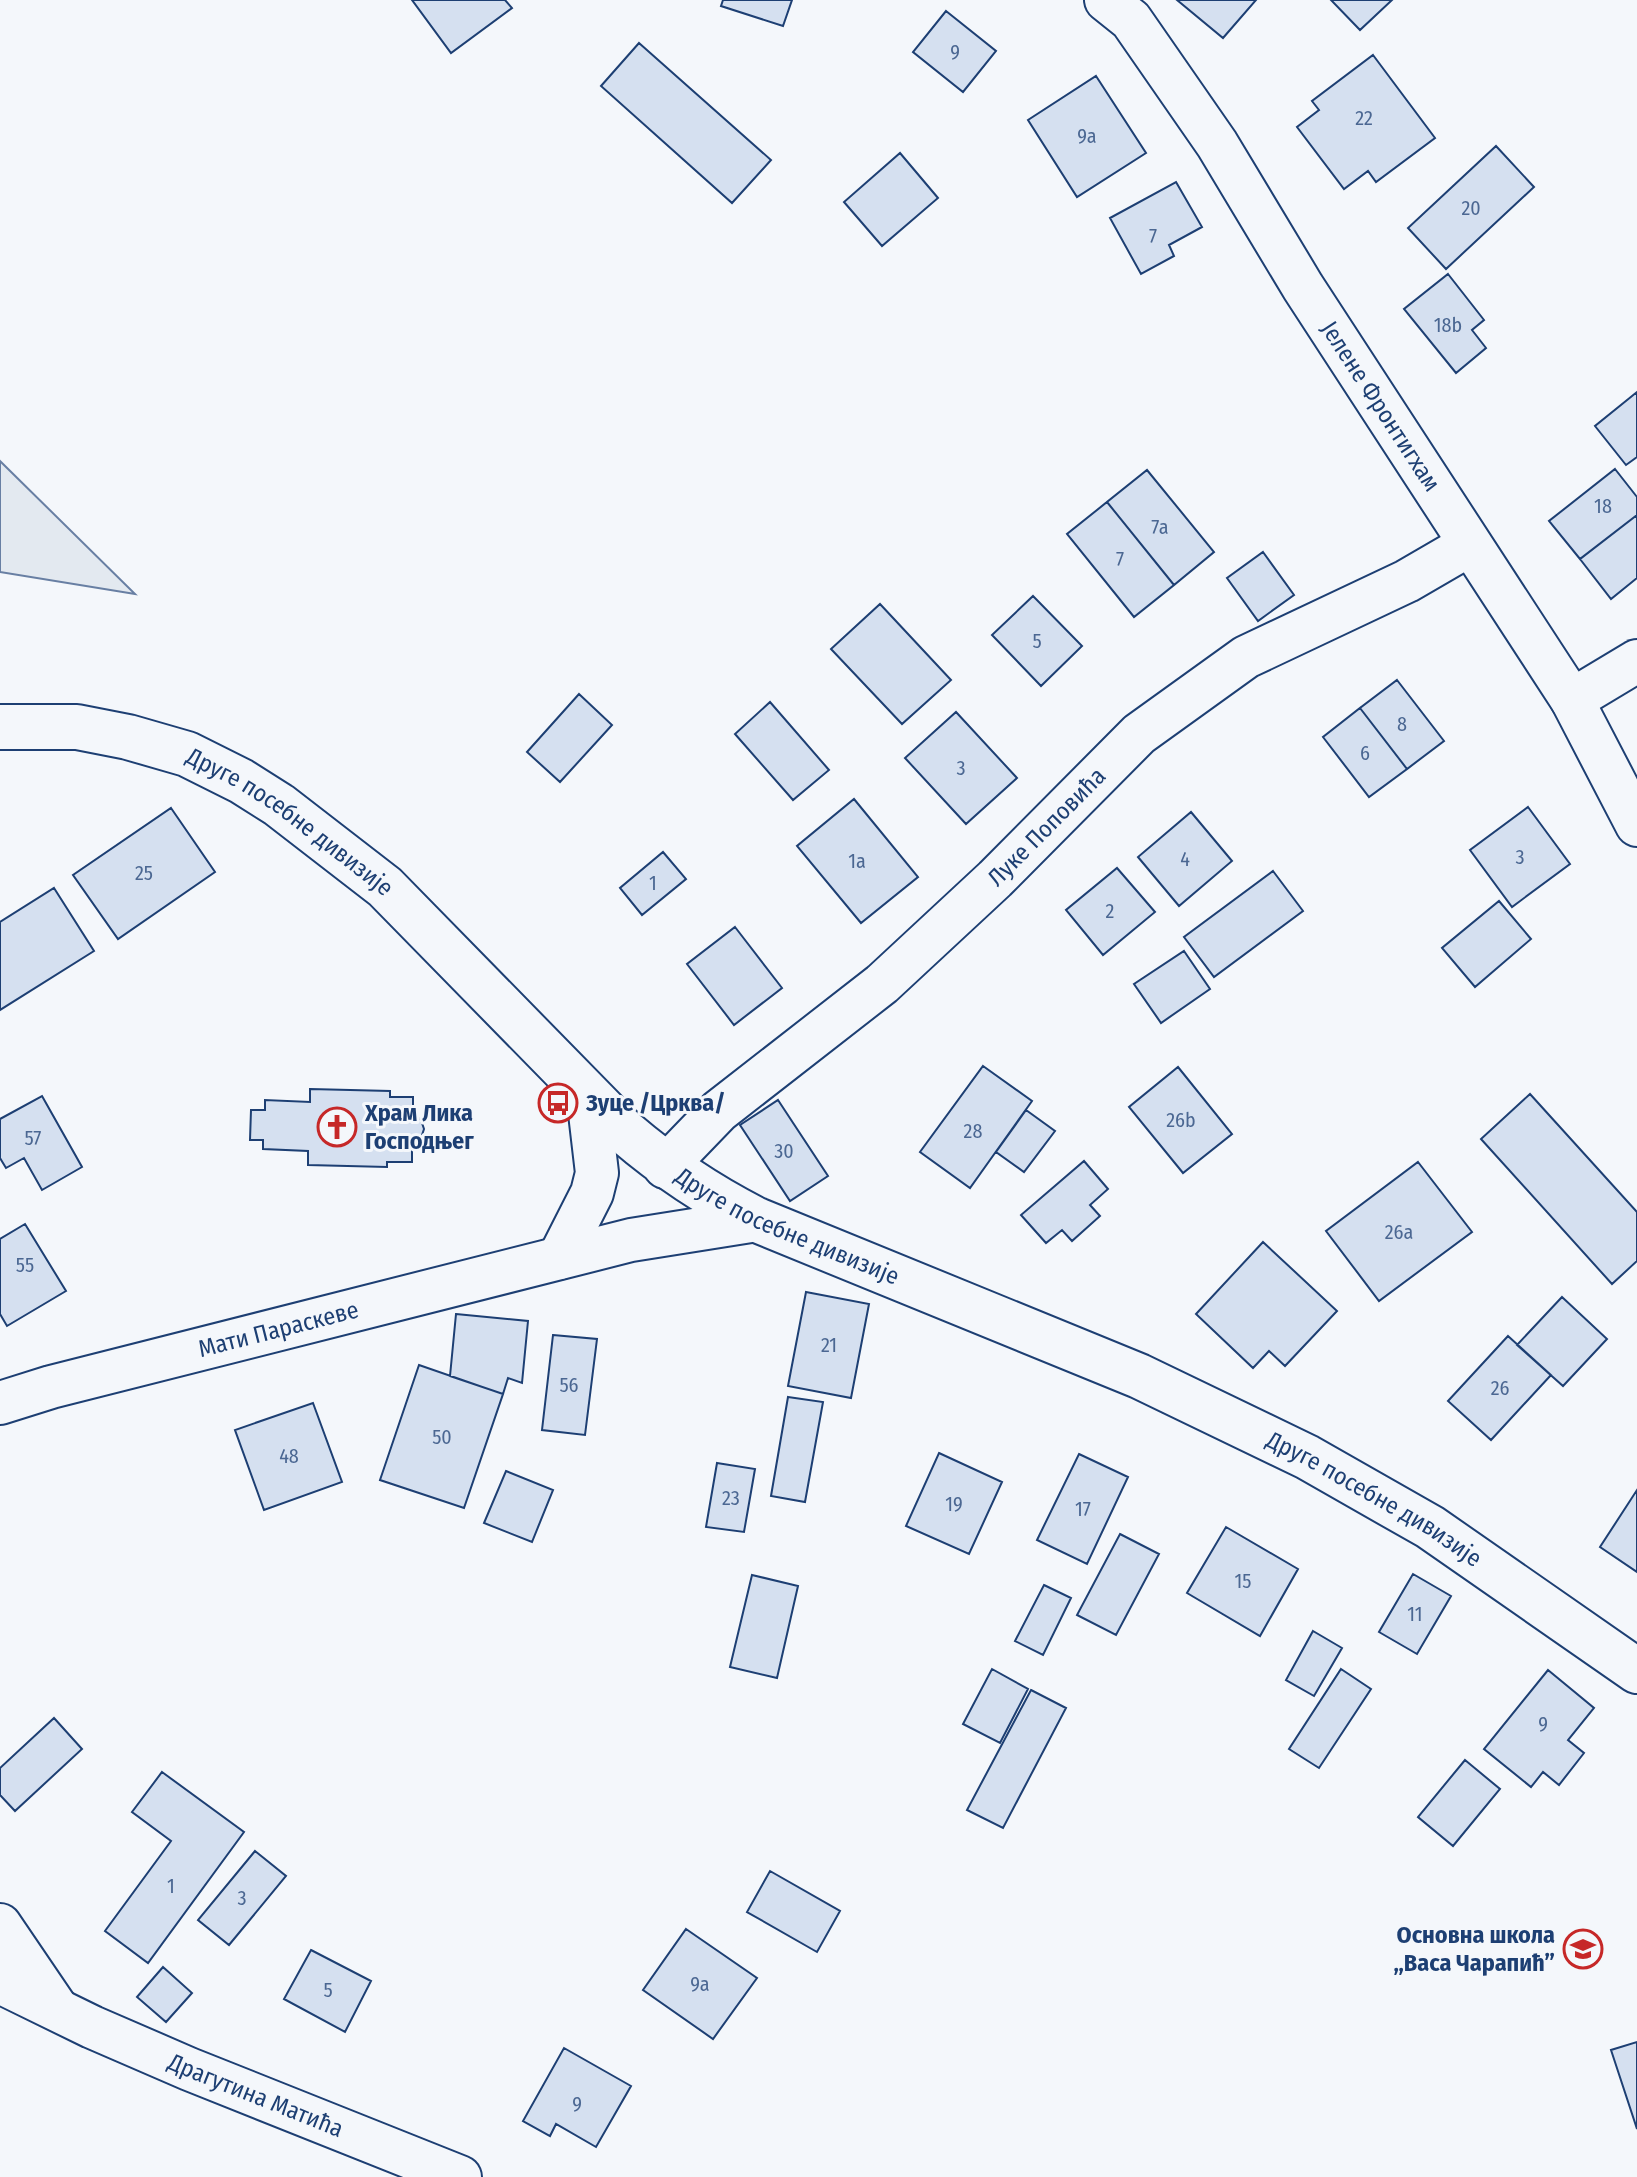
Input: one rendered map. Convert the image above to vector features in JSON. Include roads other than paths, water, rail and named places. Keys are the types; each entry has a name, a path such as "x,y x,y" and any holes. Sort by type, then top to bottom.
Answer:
{"street":[{"name":"Јелене Фронтигхам","path":"1111,1 1131,20 1217,144 1303,287 1572,700 1637,825"},
{"name":"Луке Поповића","path":"665,1167 719,1111 882,984 995,879 1139,734 1246,657 1407,581 1469,545"},
{"path":"1572,700 1637,661"},
{"name":"Друге посебне дивизије","path":"0,727 77,727 128,737 187,754 241,781 279,805 385,887 588,1096 665,1167 757,1220 1139,1376 1307,1457 1430,1527 1637,1671"},
{"path":"559,1258 592,1193 597,1173 588,1096"},
{"name":"Мати Параскеве","path":"0,1403 51,1387 631,1240 757,1220"},
{"path":"0,1925 55,2007"},
{"path":"0,1982 55,2007"},
{"name":"Драгутина Матића","path":"55,2007 92,2027 189,2069 460,2177"}],"place":[{"name":"Зуце /Црква/","path":"558,1103"},
{"name":"Храм Лика Господњег","path":"337,1127"},
{"name":"Основна школа „Васа Чарапић”","path":"1583,1949"}]}
